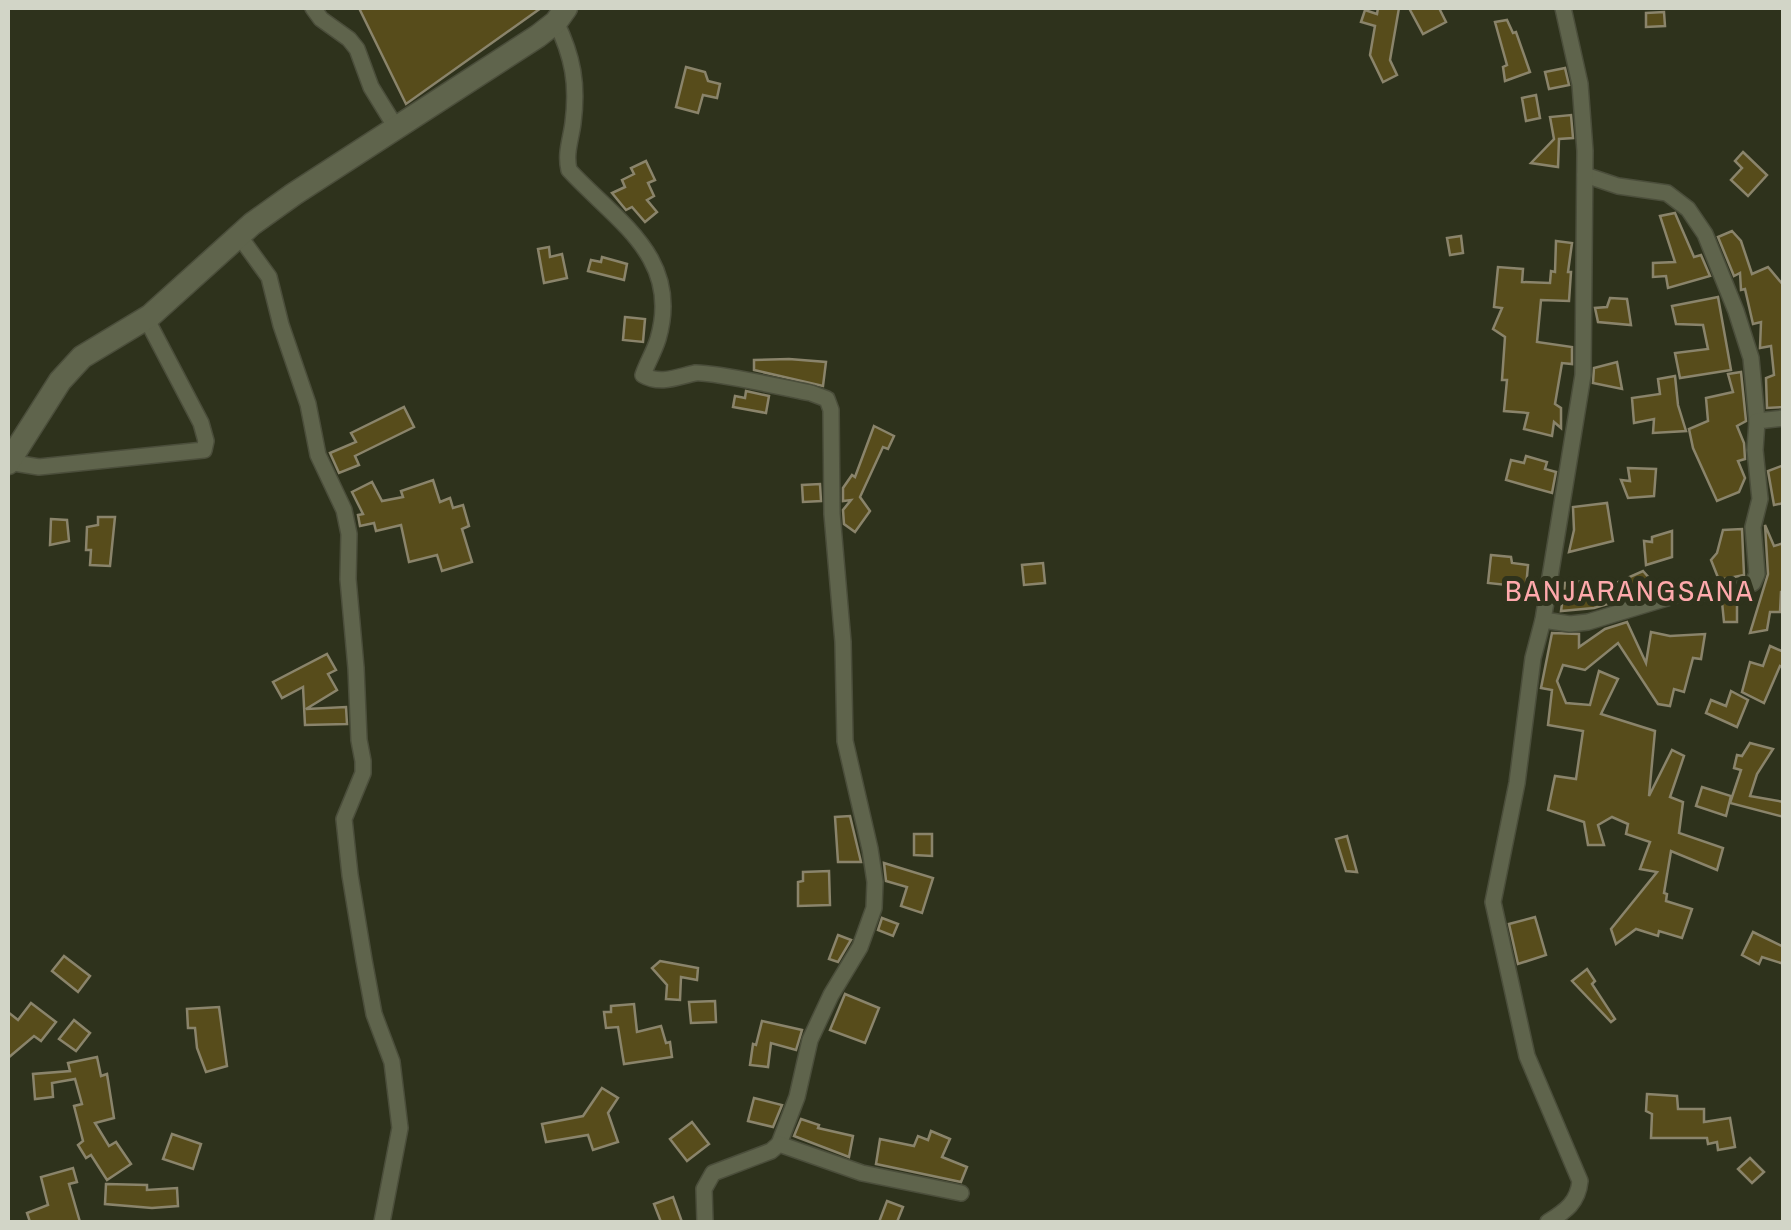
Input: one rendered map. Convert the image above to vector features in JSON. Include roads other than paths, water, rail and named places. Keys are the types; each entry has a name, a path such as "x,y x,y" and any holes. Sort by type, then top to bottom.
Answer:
{"street":[{"path":"313,8 358,50 371,87 394,126"},
{"path":"1548,1222 1572,1204 1579,1194 1580,1181 1528,1056 1493,902 1517,784 1530,677 1583,375 1585,175 1580,84 1563,8"},
{"path":"146,318 201,423 204,450 39,466 8,463 60,380 82,357 146,318 280,204 561,15 577,86 568,147 569,170 645,246 660,289 661,326 642,375 672,380 698,372 827,398 831,410 832,514 844,642 845,742 872,866 874,908 860,947 831,994 810,1040 797,1097 779,1144 772,1151 713,1174 704,1189 706,1222"},
{"path":"1542,620 1588,622 1677,595 1742,589 1753,583 1757,574 1753,527 1760,499 1755,450 1758,421 1751,358 1705,234 1688,209 1667,193 1618,186 1585,175"},
{"path":"240,237 269,277 308,404 318,455 344,510 348,534 363,773 344,819 374,1014 392,1062 400,1128 382,1222"},
{"path":"1758,421 1784,418"},
{"path":"779,1144 862,1174 961,1192"}],"district":[{"name":"BANJARANGSANA","path":"1630,590"}]}
